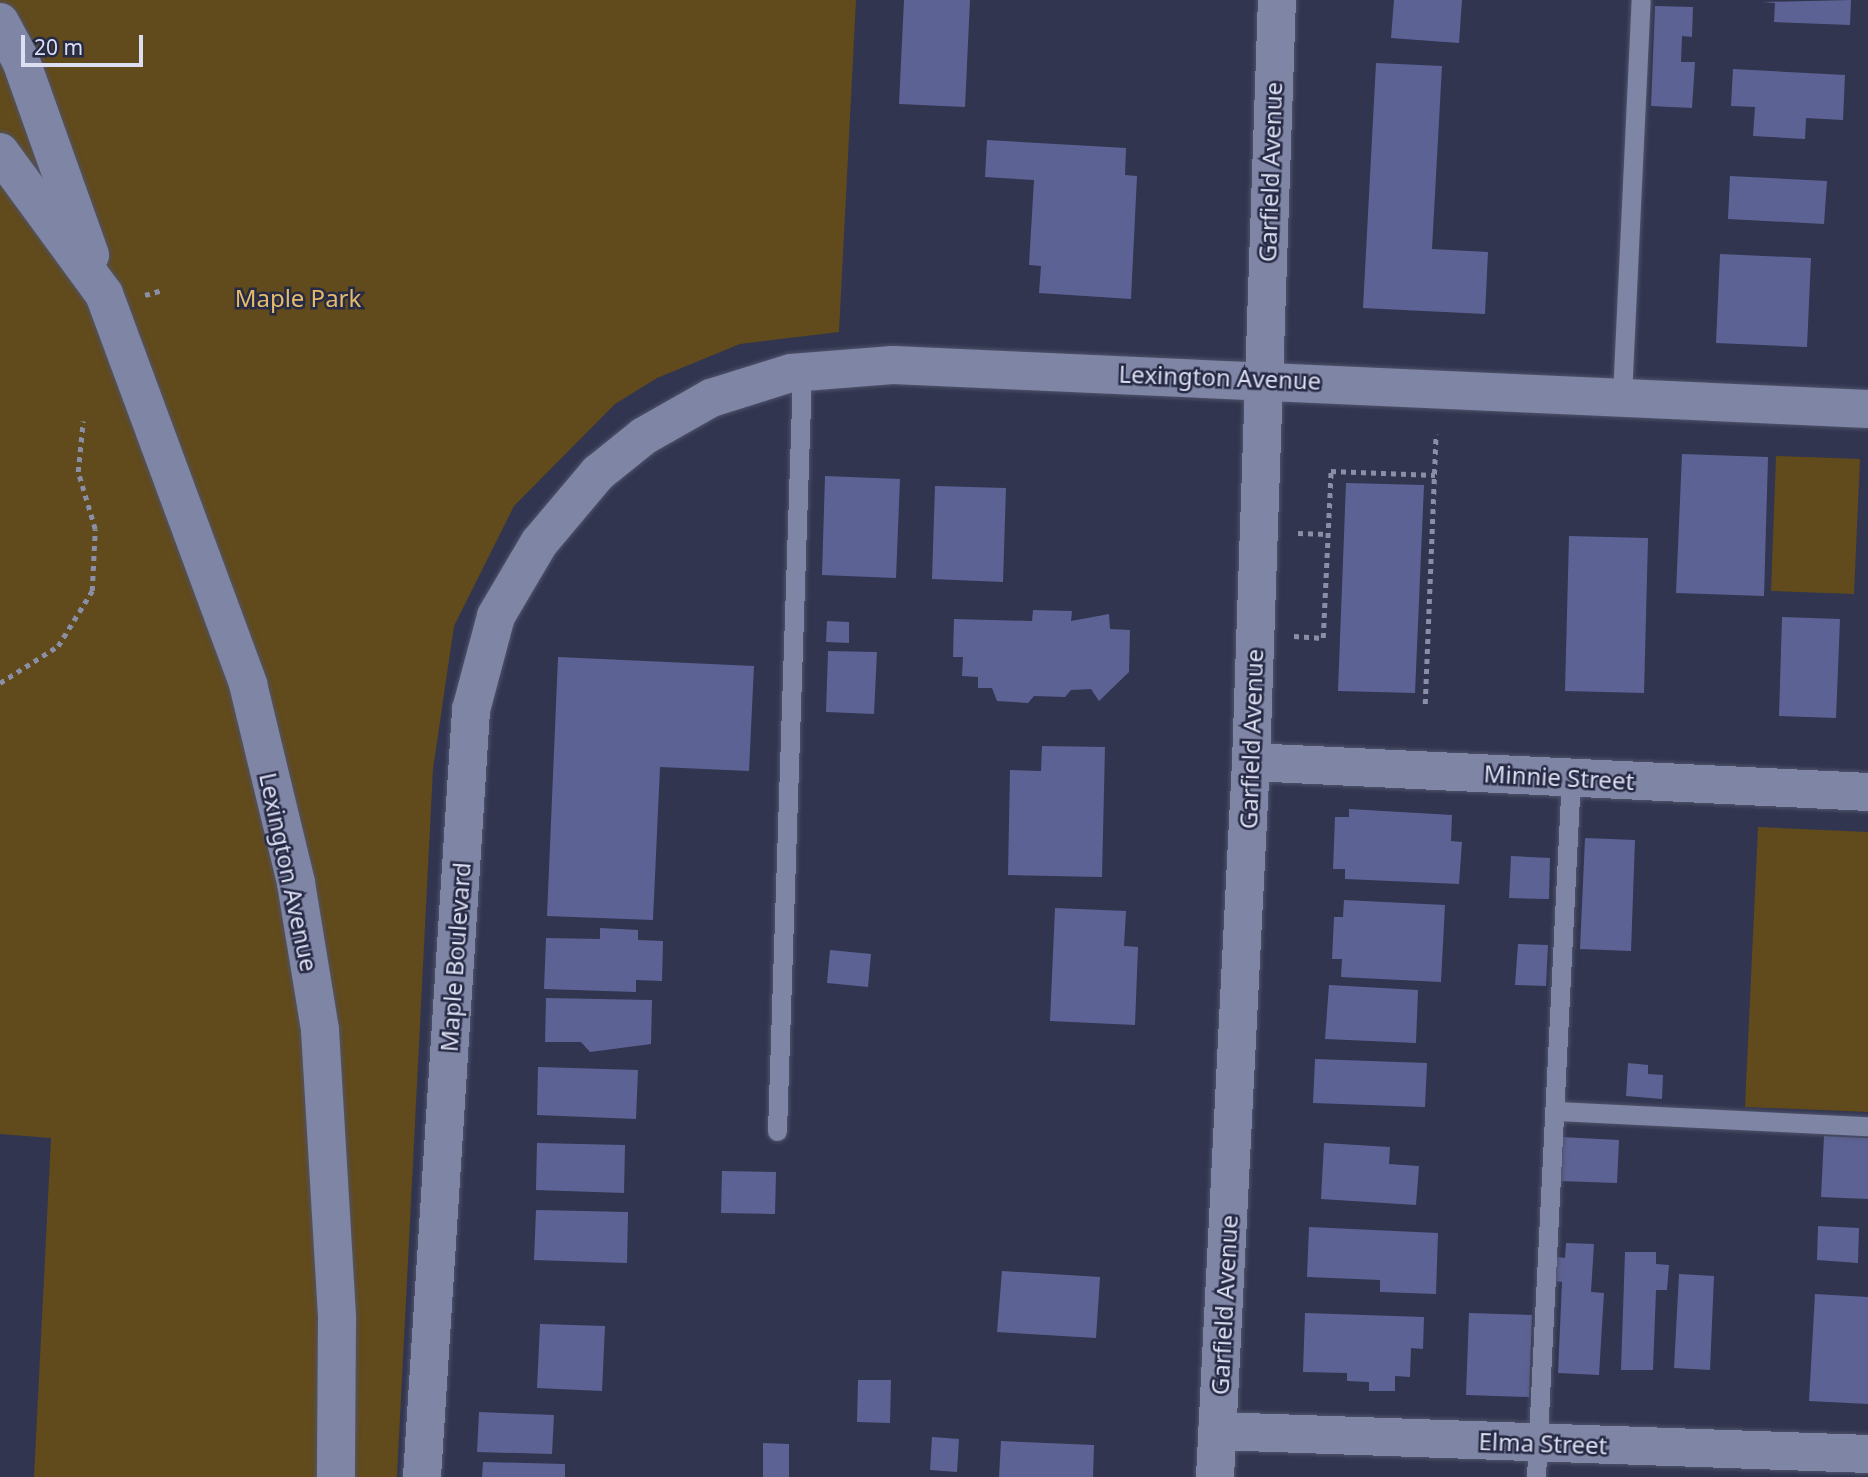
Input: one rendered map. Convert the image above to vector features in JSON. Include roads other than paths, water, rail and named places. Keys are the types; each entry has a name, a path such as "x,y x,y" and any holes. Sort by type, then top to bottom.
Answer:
{"street":[{"name":"Garfield Avenue","path":"1215,1477 1251,762 1262,378 1277,0"},
{"name":"Lexington Avenue","path":"0,22 21,61 248,684 296,883 320,1030 337,1319 335,1477"},
{"name":"Lexington Avenue","path":"0,152 104,294"},
{"name":"Lexington Avenue","path":"598,473 711,398 802,372 902,365 1262,378 1868,409"},
{"name":"Maple Boulevard","path":"422,1477 471,710 496,616 539,543 598,473"},
{"name":"Minnie Street","path":"1251,762 1868,792"},
{"name":"Elma Street","path":"1217,1431 1539,1460 1868,1454"}],"lane":[{"path":"1622,396 1641,0"},
{"path":"777,1131 802,372"},
{"path":"1539,1460 1571,777"},
{"path":"1556,1111 1868,1126"}],"park label":[{"name":"Maple Park","path":"298,298"}]}
